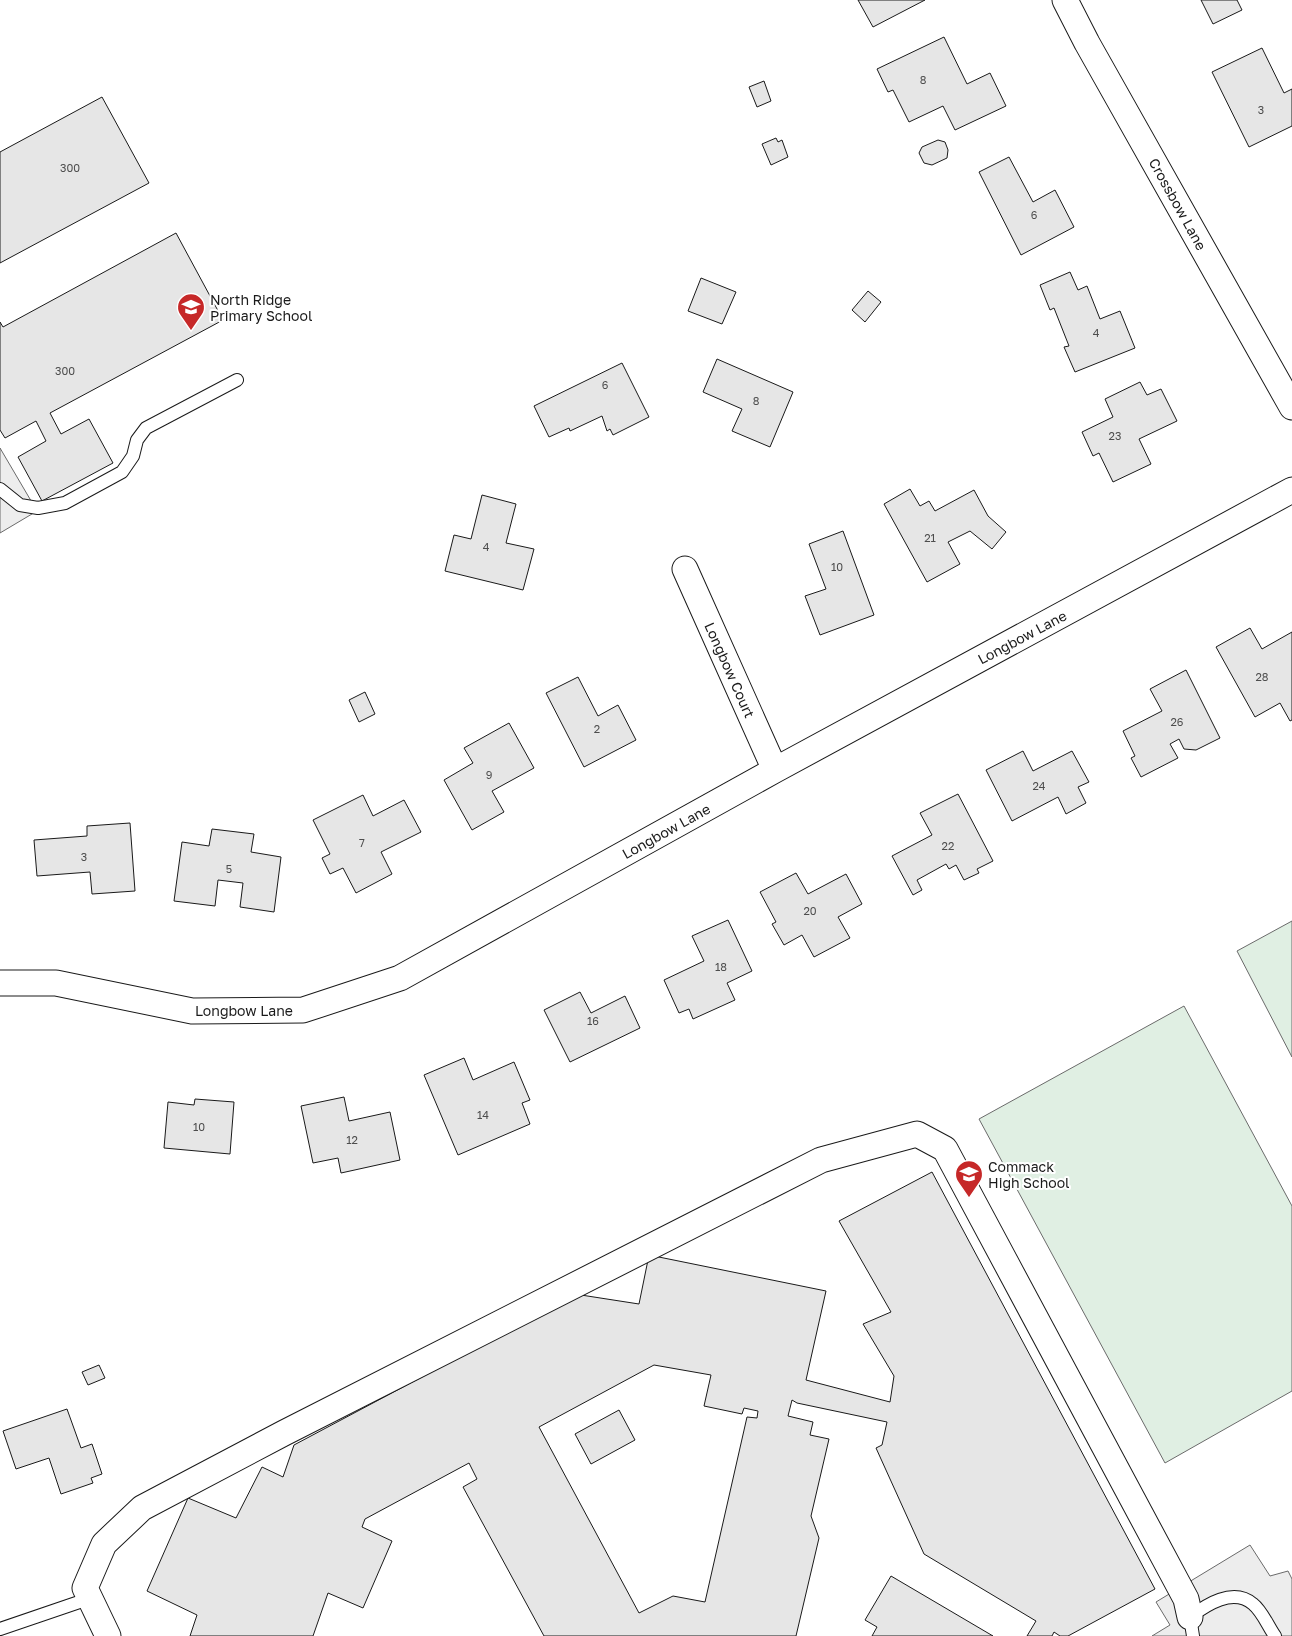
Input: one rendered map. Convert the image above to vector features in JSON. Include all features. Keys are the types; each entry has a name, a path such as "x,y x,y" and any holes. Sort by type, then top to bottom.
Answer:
{"street":[{"name":"Crossbow Lane","path":"1065,0 1087,43 1292,408"},
{"name":"Longbow Lane","path":"0,983 56,982 192,1011 303,1010 400,978 775,770 1292,490"},
{"name":"Longbow Court","path":"686,569 775,770"},
{"path":"108,1636 86,1588 104,1544 142,1508 293,1428 821,1160 917,1134 945,1149 1186,1599 1191,1627"}],"lane":[{"path":"0,489 20,505 38,508 66,503 122,472 133,456 137,440 146,428 237,380"},
{"path":"1191,1627 1220,1599 1237,1597 1253,1604 1275,1636"},
{"path":"0,1629 90,1598"}],"green space":[{"path":"1292,921 1292,1057 1237,951"},
{"path":"1184,1006 1292,1206 1292,1391 1165,1463 979,1119"}],"shaded area":[{"path":"0,448 37,511 0,533"},
{"path":"1250,1545 1270,1576 1288,1571 1292,1579 1292,1636 1152,1636 1170,1625 1156,1602"}],"building":[{"path":"858,0 925,0 873,27"},
{"path":"1201,0 1237,0 1242,10 1213,24"},
{"path":"944,37 967,84 990,73 1006,106 955,130 943,106 909,122 893,90 888,92 877,69"},
{"path":"1262,48 1284,93 1292,89 1292,126 1249,147 1212,72"},
{"path":"764,81 771,101 757,107 749,87"},
{"path":"102,97 149,183 0,263 0,152"},
{"path":"776,138 778,142 782,140 788,157 771,165 762,144"},
{"path":"938,140 945,142 948,150 947,158 932,165 924,163 919,153 922,147"},
{"path":"1009,157 1033,202 1055,190 1074,227 1021,255 979,172"},
{"path":"176,233 223,320 50,413 61,434 89,419 113,463 42,501 18,457 46,441 36,421 5,438 0,430 0,322 3,327"},
{"path":"1070,272 1078,290 1087,286 1100,319 1120,311 1135,348 1075,372 1064,347 1069,346 1054,308 1050,310 1040,285"},
{"path":"701,278 736,292 722,324 688,311"},
{"path":"868,291 881,302 865,322 852,310"},
{"path":"717,359 793,392 770,447 732,431 742,409 703,392"},
{"path":"622,363 649,417 613,435 610,429 607,431 602,416 570,431 569,428 549,437 534,406"},
{"path":"1140,382 1147,395 1161,389 1177,421 1139,439 1151,464 1113,482 1099,453 1093,456 1082,432 1113,417 1105,399"},
{"path":"910,489 920,506 929,501 935,511 974,490 988,516 1006,532 992,549 970,531 948,542 960,564 927,582 884,504"},
{"path":"482,495 516,504 506,543 534,549 523,590 445,571 454,535 471,539"},
{"path":"843,531 874,615 820,635 805,596 826,589 809,544"},
{"path":"1250,628 1262,649 1292,632 1292,720 1290,721 1280,703 1255,717 1216,647"},
{"path":"1186,670 1220,738 1196,750 1184,749 1179,739 1170,744 1178,758 1141,777 1131,758 1135,756 1123,731 1162,711 1150,689"},
{"path":"578,677 598,716 618,705 636,740 584,767 546,693"},
{"path":"365,692 375,714 359,722 349,700"},
{"path":"509,723 534,768 492,791 504,812 472,830 444,780 473,763 464,748"},
{"path":"1023,751 1033,771 1072,751 1089,782 1078,787 1086,803 1066,814 1058,797 1012,821 986,770"},
{"path":"958,794 993,861 977,869 979,873 964,880 956,865 949,869 946,864 917,880 922,890 913,895 892,856 932,835 920,813"},
{"path":"363,795 373,816 404,800 421,832 381,852 392,874 356,893 343,868 330,874 322,858 330,854 313,820"},
{"path":"130,823 135,891 92,894 90,872 37,876 34,840 87,836 87,826"},
{"path":"212,829 254,834 251,852 281,857 274,912 240,907 243,883 218,880 215,906 174,901 182,842 209,846"},
{"path":"796,873 808,894 846,874 862,904 838,917 850,938 814,957 802,935 784,945 772,924 776,922 760,892"},
{"path":"728,920 752,971 727,983 735,1000 693,1019 689,1009 679,1013 664,980 704,961 692,936"},
{"path":"580,992 591,1013 625,996 640,1028 570,1062 544,1010"},
{"path":"464,1058 473,1080 514,1062 530,1100 522,1103 530,1124 458,1155 424,1075"},
{"path":"344,1097 349,1121 390,1112 400,1160 341,1173 338,1158 313,1163 301,1106"},
{"path":"195,1099 234,1102 230,1154 164,1148 168,1102 194,1105"},
{"path":"932,1172 1155,1589 1068,1636 1060,1636 1054,1632 1052,1636 1027,1636 1036,1621 924,1554 876,1448 882,1445 887,1422 797,1403 792,1400 788,1416 813,1422 810,1435 829,1439 811,1516 819,1538 796,1636 544,1636 463,1487 477,1479 469,1463 365,1519 362,1527 392,1541 363,1608 328,1593 313,1636 190,1636 197,1615 147,1591 188,1498 236,1518 262,1467 283,1477 294,1445 574,1296 581,1295 639,1304 649,1255 826,1291 806,1380 890,1402 894,1376 863,1324 891,1312 839,1221","holes":["654,1365 711,1375 704,1406 742,1414 744,1408 758,1411 757,1418 747,1417 705,1602 673,1596 639,1613 539,1427"]},
{"path":"99,1365 105,1378 88,1385 82,1372"},
{"path":"67,1409 81,1448 92,1444 102,1474 91,1478 93,1483 61,1494 49,1458 16,1469 3,1431"},
{"path":"619,1410 635,1440 591,1464 575,1434"},
{"path":"891,1576 993,1636 872,1636 877,1627 865,1620"}],"place":[{"name":"North Ridge Primary School","path":"191,331"},
{"name":"Commack High School","path":"969,1198"}]}
